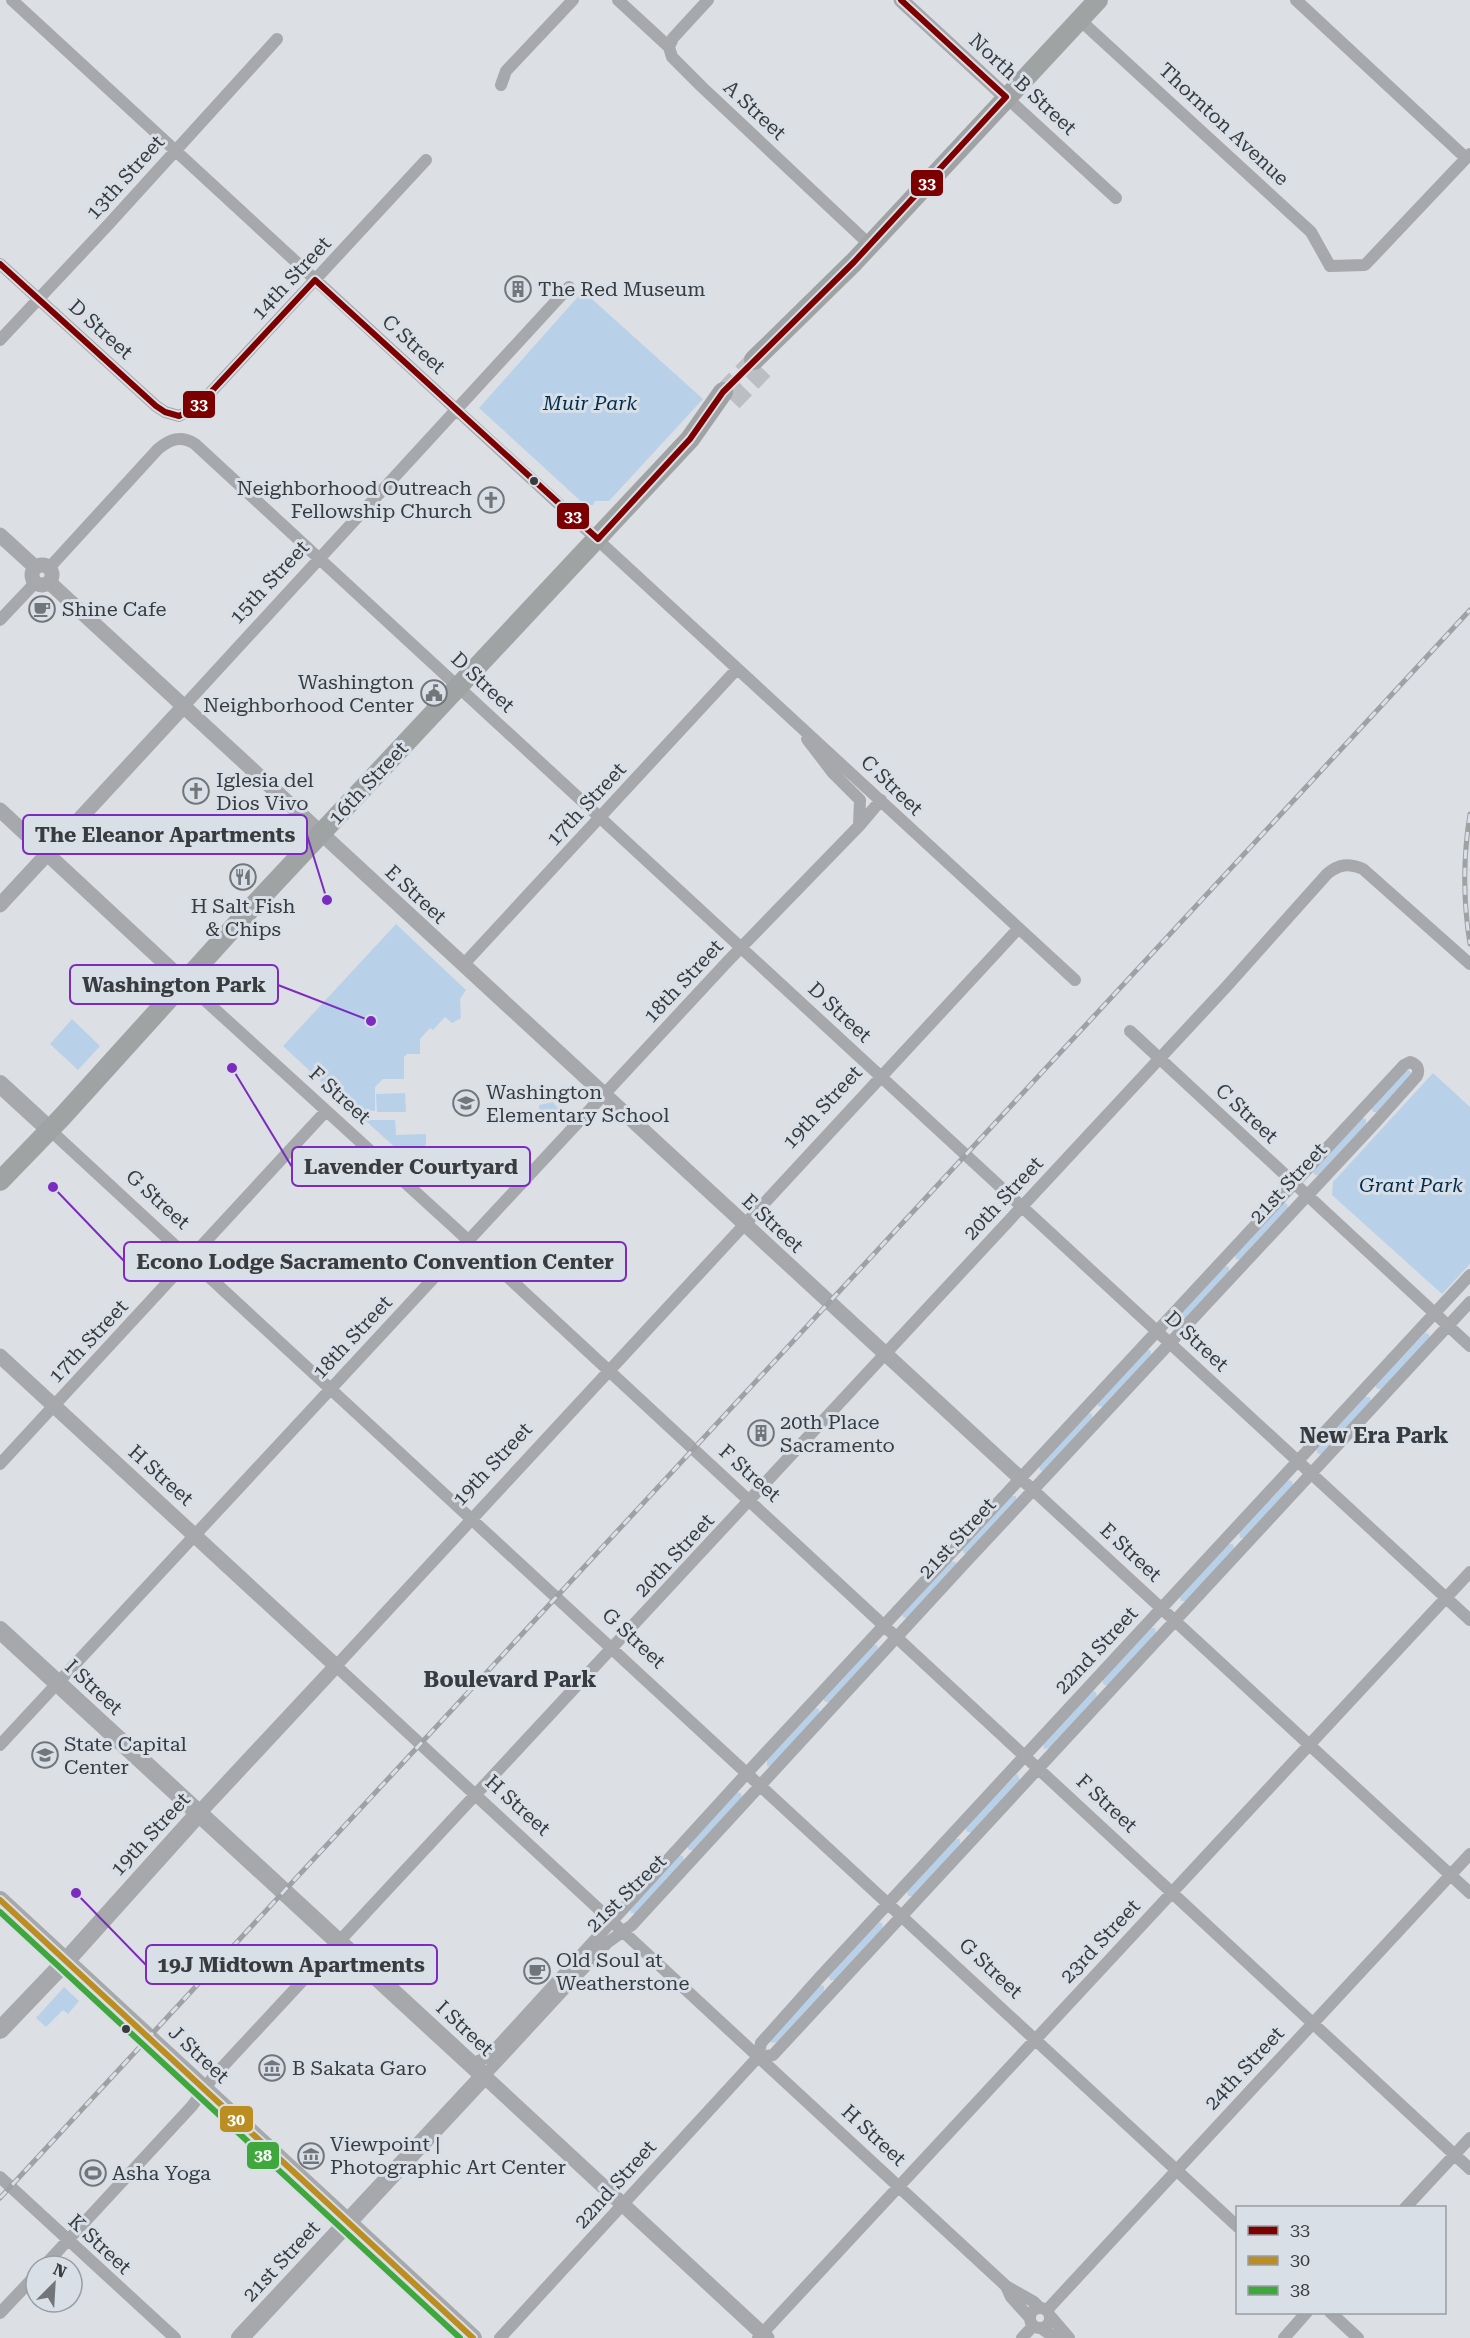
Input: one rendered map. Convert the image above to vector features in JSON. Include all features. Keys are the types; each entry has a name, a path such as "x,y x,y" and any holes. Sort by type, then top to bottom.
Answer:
{"main road":[{"path":"759,365 1098,0"},
{"name":"16th Street","path":"0,1181 192,989 321,834 728,397"},
{"name":"G Street","path":"0,1084 50,1130"},
{"name":"I Street","path":"0,1630 477,2070"},
{"name":"19th Street","path":"0,2030 66,1961 199,1813"},
{"name":"J Street","path":"0,1900 473,2338"},
{"name":"21st Street","path":"240,2338 348,2222 477,2070"}],"street":[{"name":"C Street","path":"12,0 1075,980"},
{"path":"501,85 507,71 573,0"},
{"name":"A Street","path":"618,0 669,47 672,57 702,87 870,245"},
{"path":"669,47 673,38 708,0"},
{"name":"North B Street","path":"901,0 1116,198"},
{"path":"1296,0 1468,156"},
{"name":"Thornton Avenue","path":"1080,20 1311,232 1330,266 1365,265 1468,156"},
{"name":"13th Street","path":"0,340 277,39"},
{"name":"14th Street","path":"179,416 198,407 426,160"},
{"name":"D Street","path":"0,264 156,406 165,412 179,416"},
{"name":"15th Street","path":"0,905 569,287"},
{"name":"D Street","path":"42,575 158,449 170,441 180,439 190,441 201,448 1470,1620"},
{"name":"E Street","path":"0,535 603,1095 1470,1893"},
{"path":"0,620 42,575"},
{"name":"17th Street","path":"463,965 737,669"},
{"name":"C Street","path":"790,716 833,773 860,800 859,826"},
{"name":"18th Street","path":"0,1745 603,1095 742,946 859,826 881,800"},
{"name":"F Street","path":"0,810 1470,2169"},
{"name":"20th Street","path":"55,2254 192,2106 204,2089 1284,924 1327,874 1339,866 1350,864 1372,875 1470,964"},
{"name":"19th Street","path":"199,1813 1018,929"},
{"name":"C Street","path":"1130,1031 1470,1346"},
{"name":"21st Street","path":"1410,1062 1416,1065 1417,1076 1375,1123 896,1637 632,1925 607,1943 477,2070 747,1773 1293,1182 1405,1064 1410,1062"},
{"path":"1361,1110 1375,1123"},
{"name":"17th Street","path":"0,1464 326,1111"},
{"name":"G Street","path":"50,1130 1236,2225"},
{"name":"22nd Street","path":"500,2338 758,2057 761,2043 888,1903 1470,1275"},
{"name":"22nd Street","path":"758,2057 773,2055 1470,1302"},
{"name":"H Street","path":"0,1356 1006,2286 1027,2297 1046,2312 1069,2338"},
{"name":"23rd Street","path":"762,2337 1470,1572"},
{"name":"24th Street","path":"1046,2312 1312,2022 1470,1854"},
{"name":"I Street","path":"477,2070 762,2337"},
{"path":"1407,2206 1470,2138"},
{"name":"K Street","path":"0,2177 175,2338"},
{"name":"H Street","path":"1006,2286 1011,2297 1035,2324 1055,2338"},
{"path":"0,2313 24,2288"},
{"path":"1032,2312 1046,2312 1047,2326 1035,2324 1032,2312"},
{"path":"1284,2338 1306,2314"},
{"path":"1331,2314 1358,2338"},
{"path":"1022,2338 1035,2324"}],"green space":[{"name":"Muir Park","path":"583,291 703,399 609,501 595,501 593,505 585,505 479,408"},
{"path":"396,924 466,990 460,999 461,1018 452,1023 445,1017 433,1030 430,1028 420,1039 420,1054 407,1054 404,1057 404,1079 383,1079 375,1087 375,1111 353,1111 283,1046"},
{"path":"72,1019 100,1046 78,1070 50,1044"},
{"path":"1407,1069 1412,1073 1377,1112 1373,1112 1371,1108"},
{"name":"Grant Park","path":"1433,1073 1470,1107 1470,1264 1442,1294 1332,1195 1333,1182"},
{"path":"405,1093 406,1112 377,1112 376,1094"},
{"path":"553,1102 561,1112 556,1117 547,1119 539,1111 539,1105"},
{"path":"1361,1118 1366,1119 1366,1124 1318,1175 1315,1175 1312,1171"},
{"path":"365,1120 395,1120 396,1135 426,1134 426,1144 412,1163"},
{"path":"1284,1202 1288,1208 1240,1260 1236,1259 1235,1255"},
{"path":"1224,1266 1229,1267 1229,1272 1182,1323 1178,1323 1176,1319"},
{"path":"1425,1333 1429,1334 1429,1339 1382,1390 1376,1388 1376,1385"},
{"path":"1147,1349 1151,1351 1151,1355 1103,1407 1098,1406 1098,1403"},
{"path":"1365,1397 1370,1397 1371,1402 1322,1455 1317,1453 1317,1449"},
{"path":"1088,1413 1092,1414 1092,1419 1043,1471 1040,1470 1039,1465"},
{"path":"1287,1480 1292,1481 1293,1486 1245,1538 1240,1538 1239,1532"},
{"path":"1011,1496 1016,1496 1016,1501 966,1554 964,1553 962,1550"},
{"path":"1228,1544 1233,1544 1234,1549 1187,1601 1181,1601 1180,1597"},
{"path":"951,1561 957,1563 908,1619 903,1617 902,1615"},
{"path":"1151,1628 1155,1628 1156,1633 1107,1686 1103,1684 1103,1679"},
{"path":"873,1645 877,1645 878,1650 829,1703 824,1701 824,1699"},
{"path":"1092,1691 1096,1692 1097,1697 1050,1748 1044,1749 1043,1744"},
{"path":"815,1708 819,1709 820,1714 770,1767 767,1766 767,1760"},
{"path":"1017,1774 1020,1780 971,1833 966,1831 966,1826"},
{"path":"736,1792 741,1793 742,1798 694,1850 689,1850 687,1846"},
{"path":"955,1839 960,1839 960,1844 913,1896 908,1896 907,1891"},
{"path":"679,1855 683,1856 684,1861 636,1913 631,1913 630,1909"},
{"path":"878,1922 882,1923 883,1928 835,1980 830,1980 829,1976"},
{"path":"819,1985 824,1986 824,1991 777,2042 772,2043 770,2041"},
{"path":"64,1987 79,2001 68,2014 63,2010 46,2027 36,2018"}],"tunnel":[{"path":"723,392 754,360"},
{"path":"733,402 764,370"}],"railway":[{"path":"0,2198 1470,610"},
{"path":"1470,814 1465,879 1470,944"}],"transit line":[{"name":"33","path":"0,264 156,406 165,412 179,416 197,407 315,280 598,539 690,439 723,392 854,262 1006,97 901,0"},
{"name":"30","path":"0,1900 473,2338"},
{"name":"38","path":"0,1912 460,2338"}],"place":[{"name":"The Red Museum","path":"518,289"},
{"name":"Neighborhood Outreach Fellowship Church","path":"491,500"},
{"name":"Shine Cafe","path":"42,609"},
{"name":"Washington Neighborhood Center","path":"434,693"},
{"name":"Iglesia del Dios Vivo","path":"196,791"},
{"name":"H Salt Fish & Chips","path":"243,877"},
{"name":"The Eleanor Apartments","path":"327,900"},
{"name":"Washington Park","path":"371,1021"},
{"name":"Lavender Courtyard","path":"232,1068"},
{"name":"Washington Elementary School","path":"466,1103"},
{"name":"Econo Lodge Sacramento Convention Center","path":"53,1187"},
{"name":"20th Place Sacramento","path":"761,1433"},
{"name":"State Capital Center","path":"45,1755"},
{"name":"19J Midtown Apartments","path":"76,1893"},
{"name":"Old Soul at Weatherstone","path":"537,1971"},
{"name":"B Sakata Garo","path":"272,2068"},
{"name":"Viewpoint | Photographic Art Center","path":"311,2156"},
{"name":"Asha Yoga","path":"93,2173"}],"district":[{"name":"New Era Park","path":"1374,1435"},
{"name":"Boulevard Park","path":"510,1679"}]}
